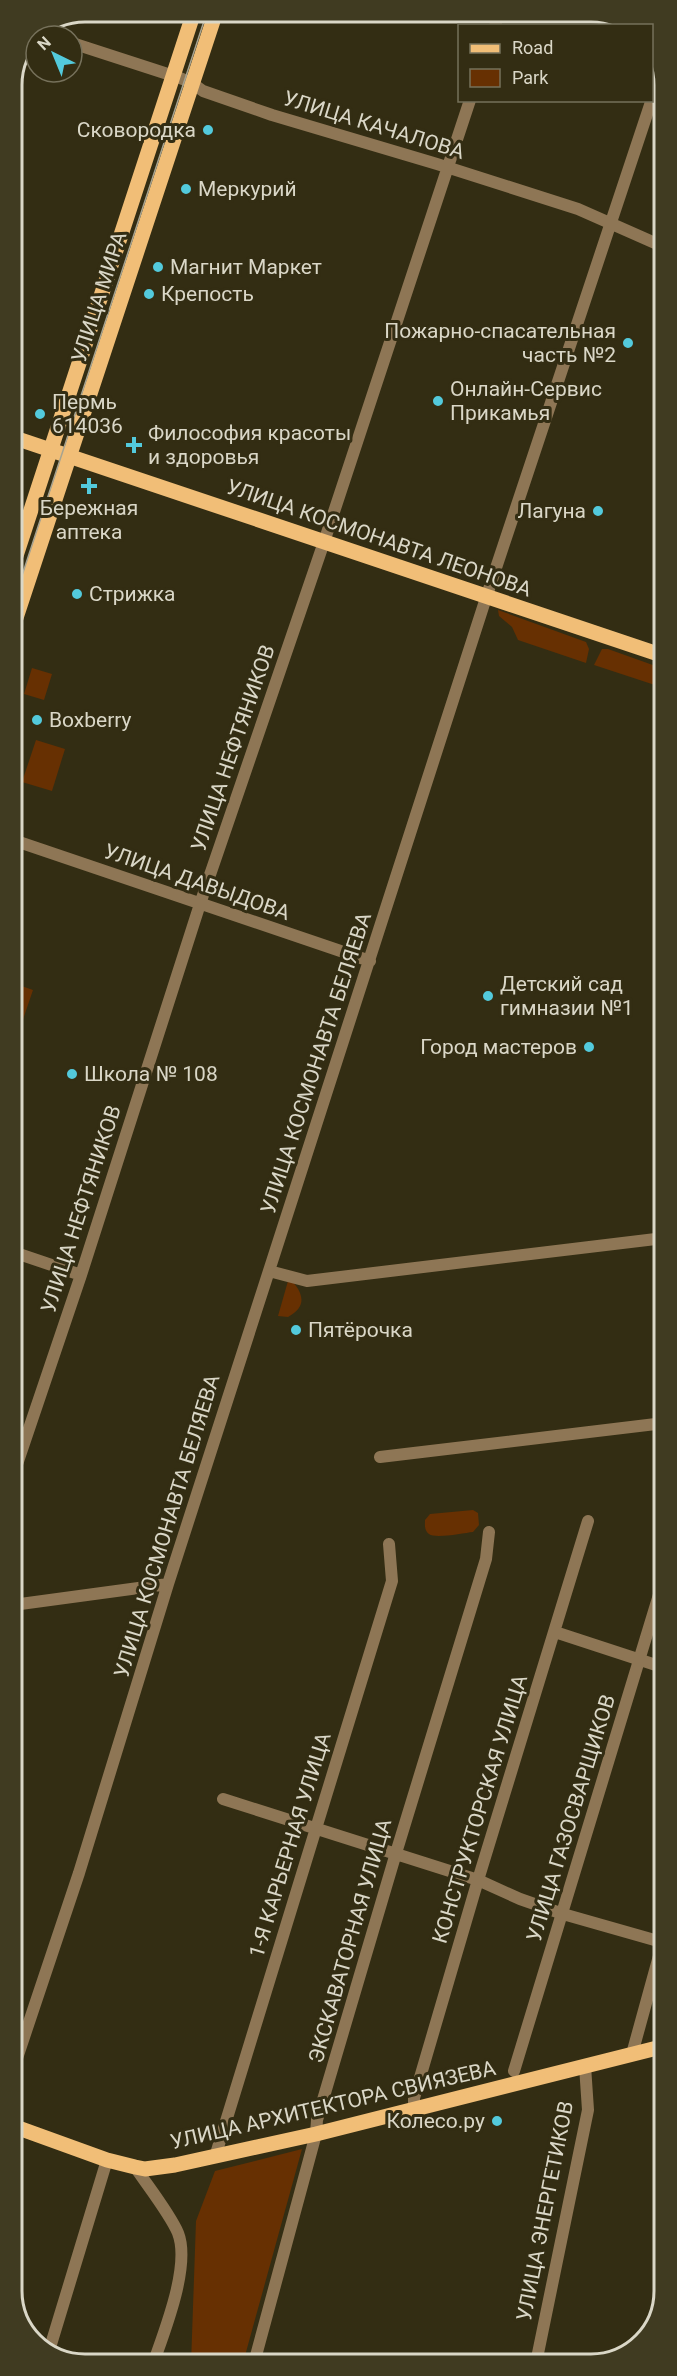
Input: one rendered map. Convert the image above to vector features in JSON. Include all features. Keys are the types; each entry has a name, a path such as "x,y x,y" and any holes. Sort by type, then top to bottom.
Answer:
{"main road":[{"name":"УЛИЦА МИРА","path":"22,538 191,22"},
{"name":"УЛИЦА МИРА","path":"22,599 212,22"},
{"name":"УЛИЦА КОСМОНАВТА ЛЕОНОВА","path":"22,440 654,653"},
{"name":"УЛИЦА АРХИТЕКТОРА СВИЯЗЕВА","path":"22,2129 107,2160 145,2169 215,2157 316,2134 654,2049"}],"street":[{"name":"УЛИЦА КАЧАЛОВА","path":"84,47 192,82 203,91 272,115 578,209 654,242"},
{"name":"УЛИЦА НЕФТЯНИКОВ","path":"22,1449 81,1275 200,904 324,542 469,102"},
{"name":"УЛИЦА КОСМОНАВТА БЕЛЯЕВА","path":"22,2043 79,1873 168,1584 486,597 652,102"},
{"name":"УЛИЦА ДАВЫДОВА","path":"22,843 370,961"},
{"path":"269,1271 307,1281 654,1239"},
{"path":"22,1255 81,1275"},
{"path":"380,1457 654,1424"},
{"name":"КОНСТРУКТОРСКАЯ УЛИЦА","path":"414,2110 414,2098 478,1880 588,1521"},
{"name":"ЭКСКАВАТОРНАЯ УЛИЦА","path":"257,2353 321,2109 486,1559 489,1532"},
{"name":"1-Я КАРЬЕРНАЯ УЛИЦА","path":"215,2157 392,1581 389,1544"},
{"path":"22,1604 168,1584"},
{"name":"УЛИЦА ГАЗОСВАРЩИКОВ","path":"514,2071 654,1609"},
{"path":"555,1632 654,1665"},
{"path":"223,1799 478,1880 520,1899 562,1914 654,1937"},
{"path":"632,2054 654,1976"},
{"name":"УЛИЦА ЭНЕРГЕТИКОВ","path":"538,2354 588,2110 585,2066"},
{"path":"52,2344 107,2160"},
{"path":"135,2167 177,2232 181,2246 176,2297 157,2353"}],"green space":[{"path":"498,610 586,642 589,649 586,663 518,640 512,627 499,616"},
{"path":"602,649 608,649 654,665 654,685 594,665"},
{"path":"32,668 52,674 44,700 24,694"},
{"path":"36,740 65,749 52,791 22,782"},
{"path":"22,986 33,990 22,1022"},
{"path":"288,1281 293,1282 300,1292 300,1306 288,1317 278,1316"},
{"path":"473,1510 478,1513 479,1525 473,1532 437,1536 429,1534 426,1529 425,1520 430,1514"},
{"path":"302,2149 246,2353 191,2353 196,2221 215,2171"}],"tram line":[{"path":"22,576 204,22"}],"place":[{"name":"Сковородка","path":"208,130"},
{"name":"Меркурий","path":"186,189"},
{"name":"Магнит Маркет","path":"158,267"},
{"name":"Крепость","path":"149,294"},
{"name":"Пожарно-спасательная часть №2","path":"628,343"},
{"name":"Онлайн-Сервис Прикамья","path":"438,401"},
{"name":"Пермь 614036","path":"40,414"},
{"name":"Философия красоты и здоровья","path":"134,445"},
{"name":"Бережная аптека","path":"89,486"},
{"name":"Лагуна","path":"598,511"},
{"name":"Стрижка","path":"77,594"},
{"name":"Boxberry","path":"37,720"},
{"name":"Детский сад гимназии №1","path":"488,996"},
{"name":"Город мастеров","path":"589,1047"},
{"name":"Школа № 108","path":"72,1074"},
{"name":"Пятёрочка","path":"296,1330"},
{"name":"Колесо.ру","path":"497,2121"}]}
